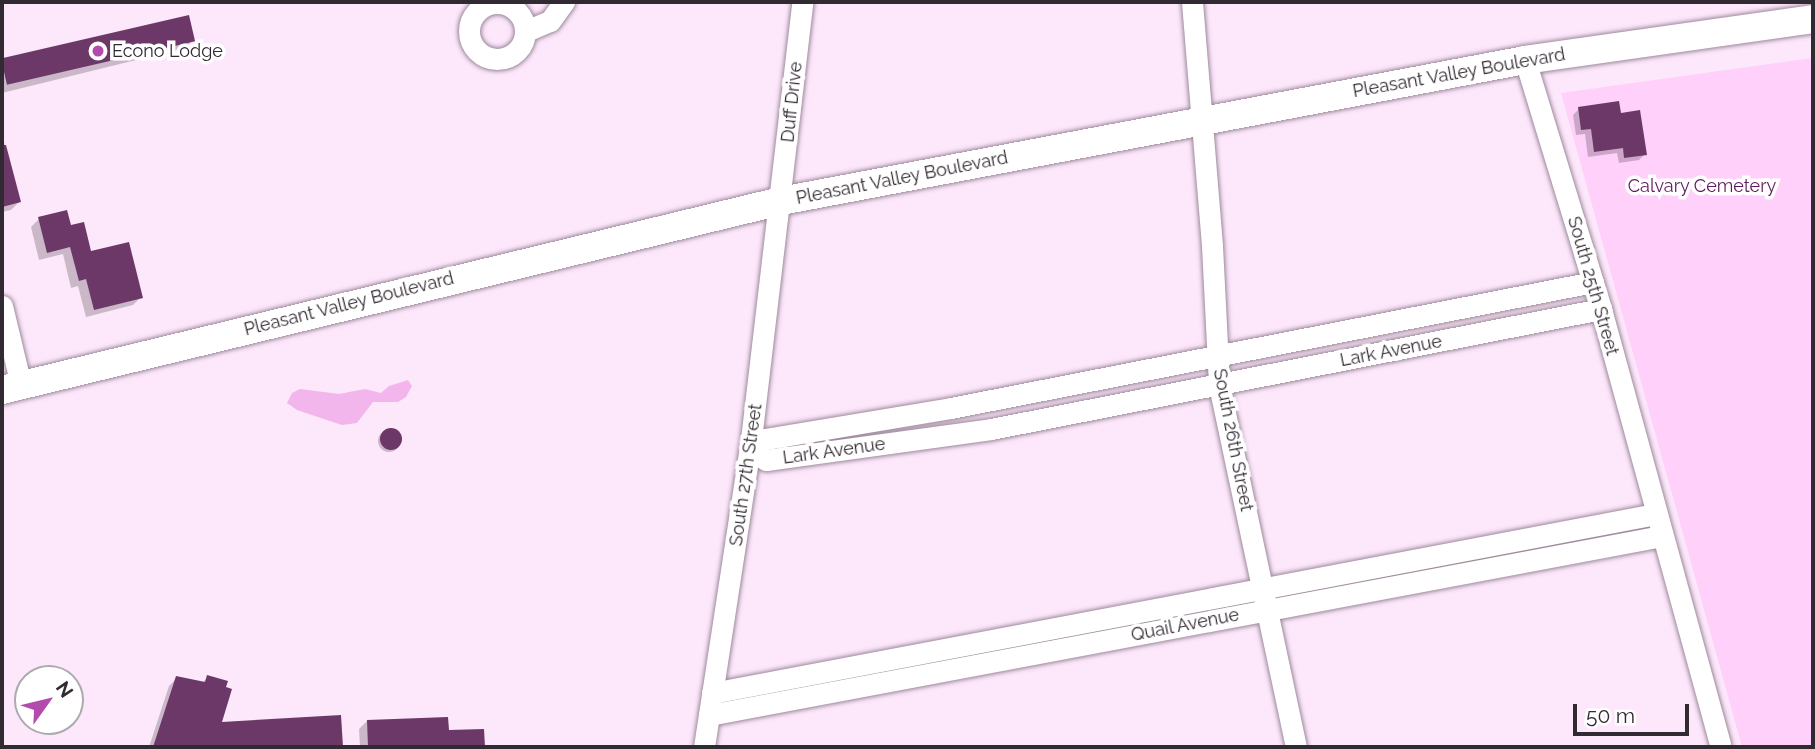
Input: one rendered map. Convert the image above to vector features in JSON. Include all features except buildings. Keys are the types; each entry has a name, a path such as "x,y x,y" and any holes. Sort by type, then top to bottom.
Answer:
{"main road":[{"name":"Pleasant Valley Boulevard","path":"11,387 781,201 1525,60 1660,38 1813,19"}],"street":[{"path":"526,31 550,21 564,2"},
{"name":"Duff Drive","path":"781,201 802,2"},
{"name":"South 26th Street","path":"1192,2 1219,385 1296,747"},
{"name":"South 25th Street","path":"1525,60 1601,309 1720,746"},
{"name":"South 27th Street","path":"704,747 750,448 781,201"},
{"name":"Lark Avenue","path":"1593,282 951,408 765,439 750,448 766,460 991,429 1601,309"},
{"path":"2,306 11,387"},
{"name":"Quail Avenue","path":"712,693 1656,514"},
{"path":"1571,530 1575,552"},
{"name":"Quail Avenue","path":"709,715 1662,536"},
{"path":"1414,559 1419,582"},
{"path":"1083,622 1087,644"}],"green space":[{"name":"Calvary Cemetery","path":"1813,58 1813,747 1742,747 1561,93"}],"shaded area":[{"path":"408,380 412,386 406,397 398,402 373,402 357,423 342,425 297,410 287,403 292,393 300,389 339,394 365,389 381,393 389,386"}],"place":[{"name":"Econo Lodge","path":"98,51"}]}
